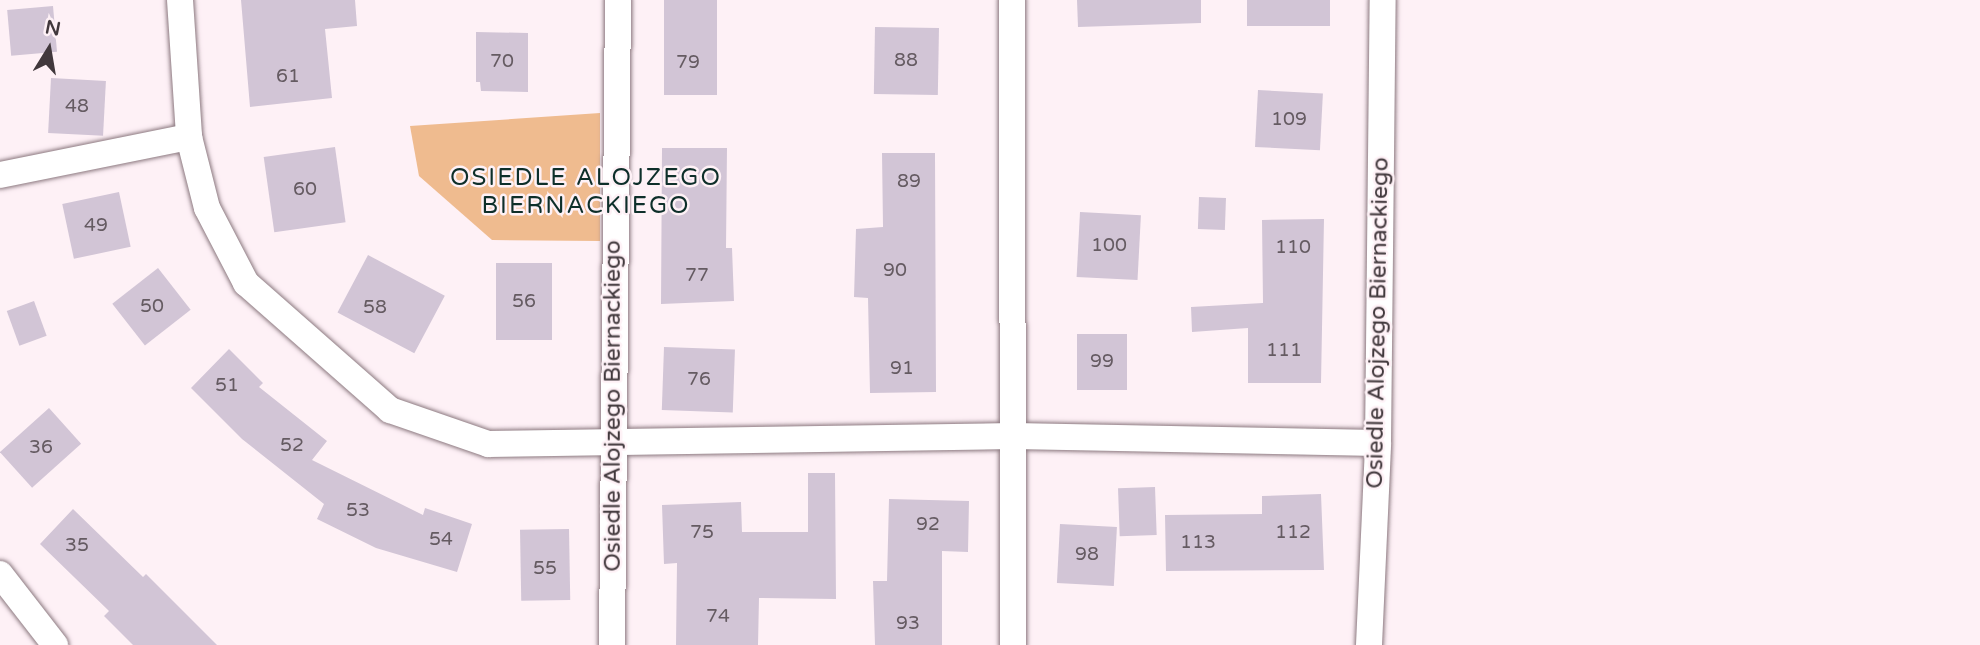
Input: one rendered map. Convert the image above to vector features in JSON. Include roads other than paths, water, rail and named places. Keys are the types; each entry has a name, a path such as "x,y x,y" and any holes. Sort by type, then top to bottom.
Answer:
{"street":[{"path":"180,0 189,137 206,208 246,283 390,410 488,444 1014,436 1378,443"},
{"name":"Osiedle Alojzego Biernackiego","path":"612,645 611,442 618,0"},
{"path":"1013,0 1013,645"},
{"name":"Osiedle Alojzego Biernackiego","path":"1369,645 1378,443 1383,0"},
{"path":"0,175 189,137"},
{"path":"0,574 55,645"}],"district":[{"name":"OSIEDLE ALOJZEGO BIERNACKIEGO","path":"586,192"}]}
